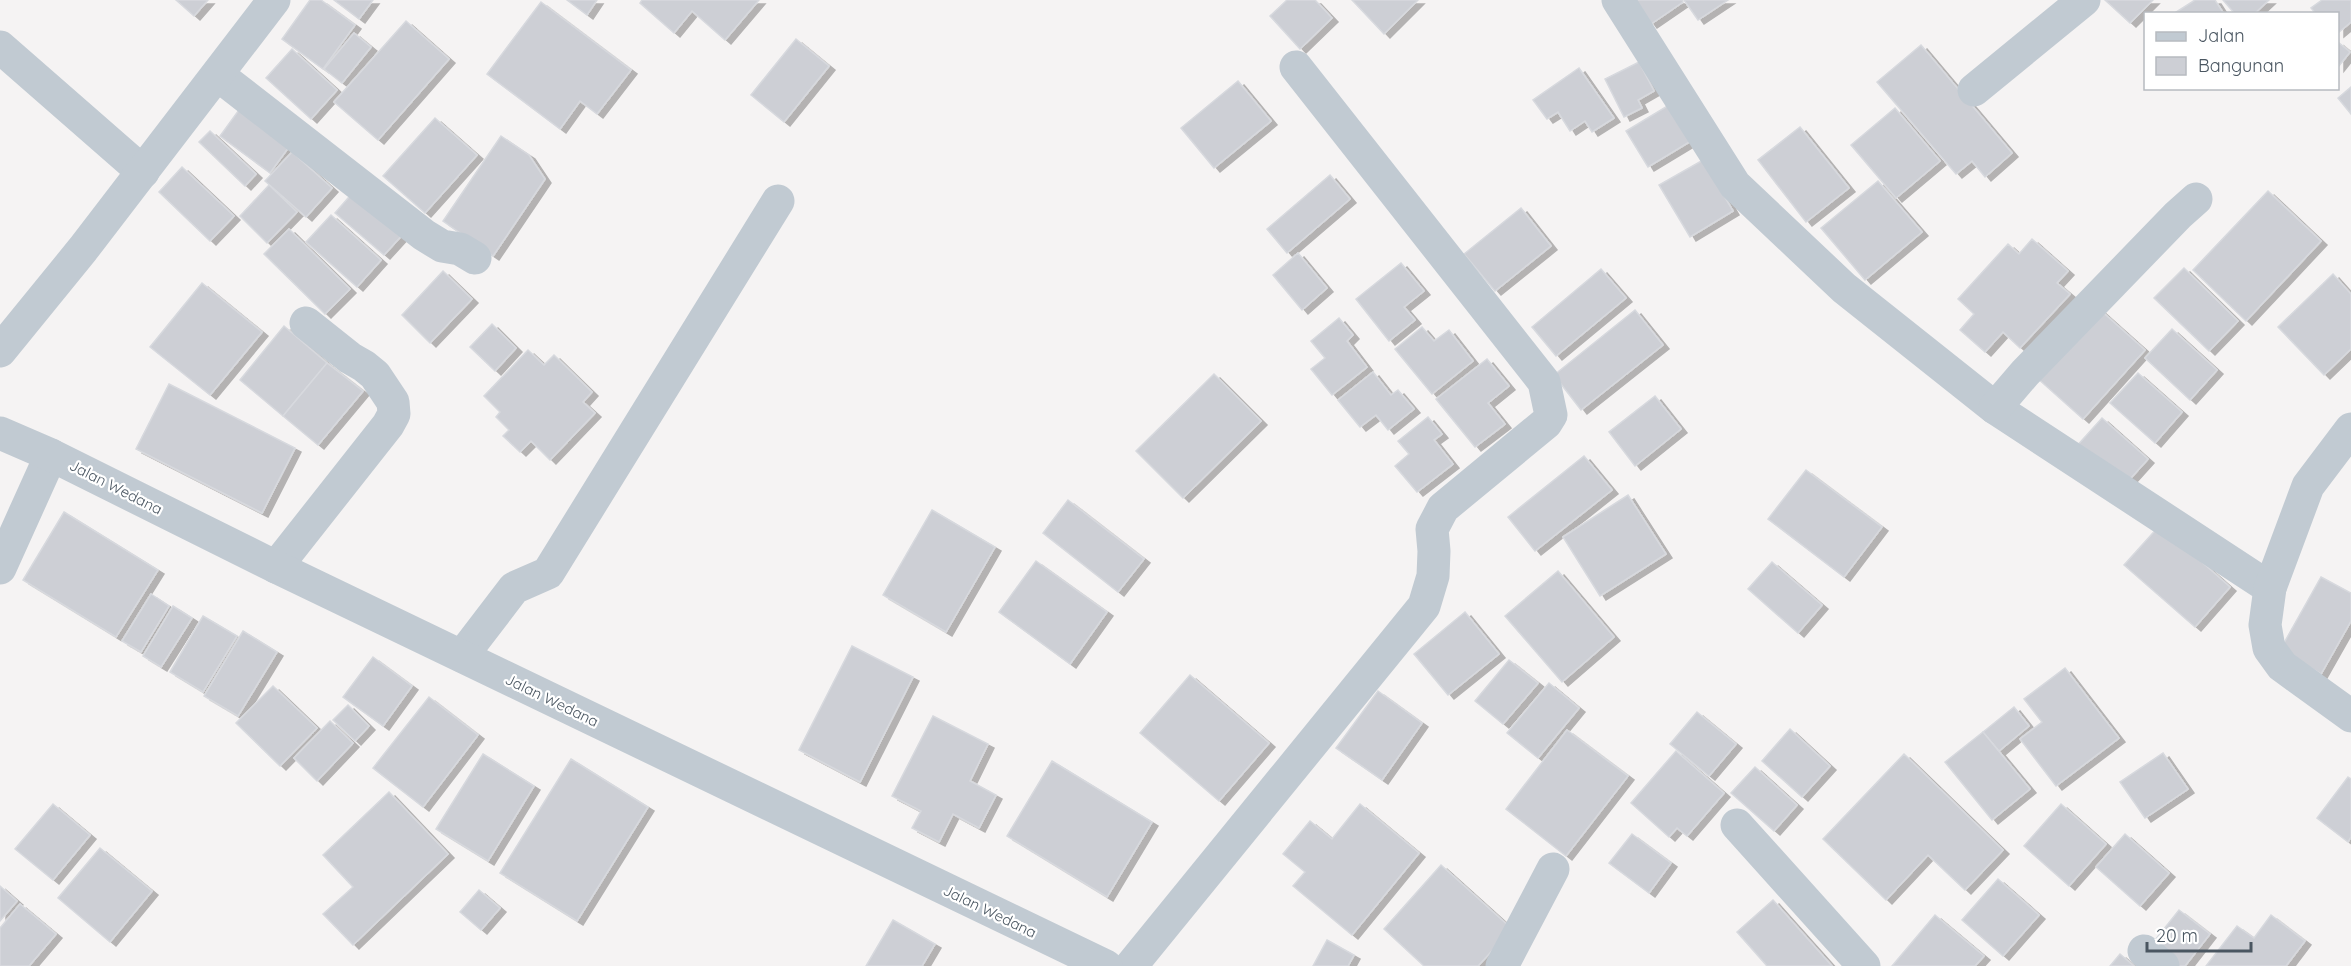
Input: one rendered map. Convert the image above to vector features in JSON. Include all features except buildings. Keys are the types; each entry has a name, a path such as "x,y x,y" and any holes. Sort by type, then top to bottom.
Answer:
{"street":[{"path":"0,351 143,172 274,0"},
{"path":"1618,0 1735,185 1844,288 1995,408 2270,588"},
{"path":"1974,90 2084,0"},
{"path":"0,47 143,172"},
{"path":"1131,966 1424,606 1433,576 1432,529 1443,508 1546,423 1551,415 1544,382 1296,67"},
{"path":"218,75 424,235 442,246 460,249 475,258"},
{"path":"1995,408 2025,373 2196,199"},
{"path":"462,656 514,588 548,573 778,201"},
{"path":"276,567 394,414 393,402 375,375 306,323"},
{"path":"2351,429 2308,486 2270,588 2265,625 2269,648 2282,666 2351,716"},
{"name":"Jalan Wedana","path":"0,433 51,454 276,567 1106,966"},
{"path":"0,568 51,454"},
{"path":"1737,825 1864,966"},
{"path":"1502,966 1553,868"}]}
